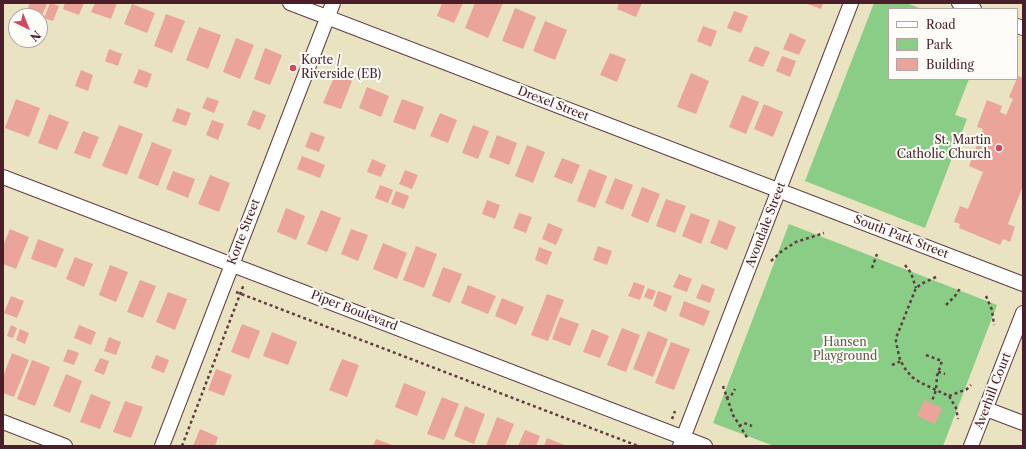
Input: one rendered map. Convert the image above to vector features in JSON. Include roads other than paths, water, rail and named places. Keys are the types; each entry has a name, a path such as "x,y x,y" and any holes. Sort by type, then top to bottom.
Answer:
{"street":[{"name":"Drexel Street","path":"290,3 779,191"},
{"name":"Korte Street","path":"162,446 333,3"},
{"name":"Avondale Street","path":"682,442 851,3"},
{"path":"959,3 972,8"},
{"name":"Piper Boulevard","path":"3,177 232,264 682,442 705,446"},
{"name":"South Park Street","path":"779,191 1023,284"},
{"name":"Averhill Court","path":"971,446 1023,313"},
{"path":"986,409 1023,423"},
{"path":"3,422 65,446"}],"place":[{"name":"Korte / Riverside (EB)","path":"293,68"},
{"name":"St. Martin Catholic Church","path":"999,148"}],"park label":[{"name":"Hansen Playground","path":"845,350"}]}
